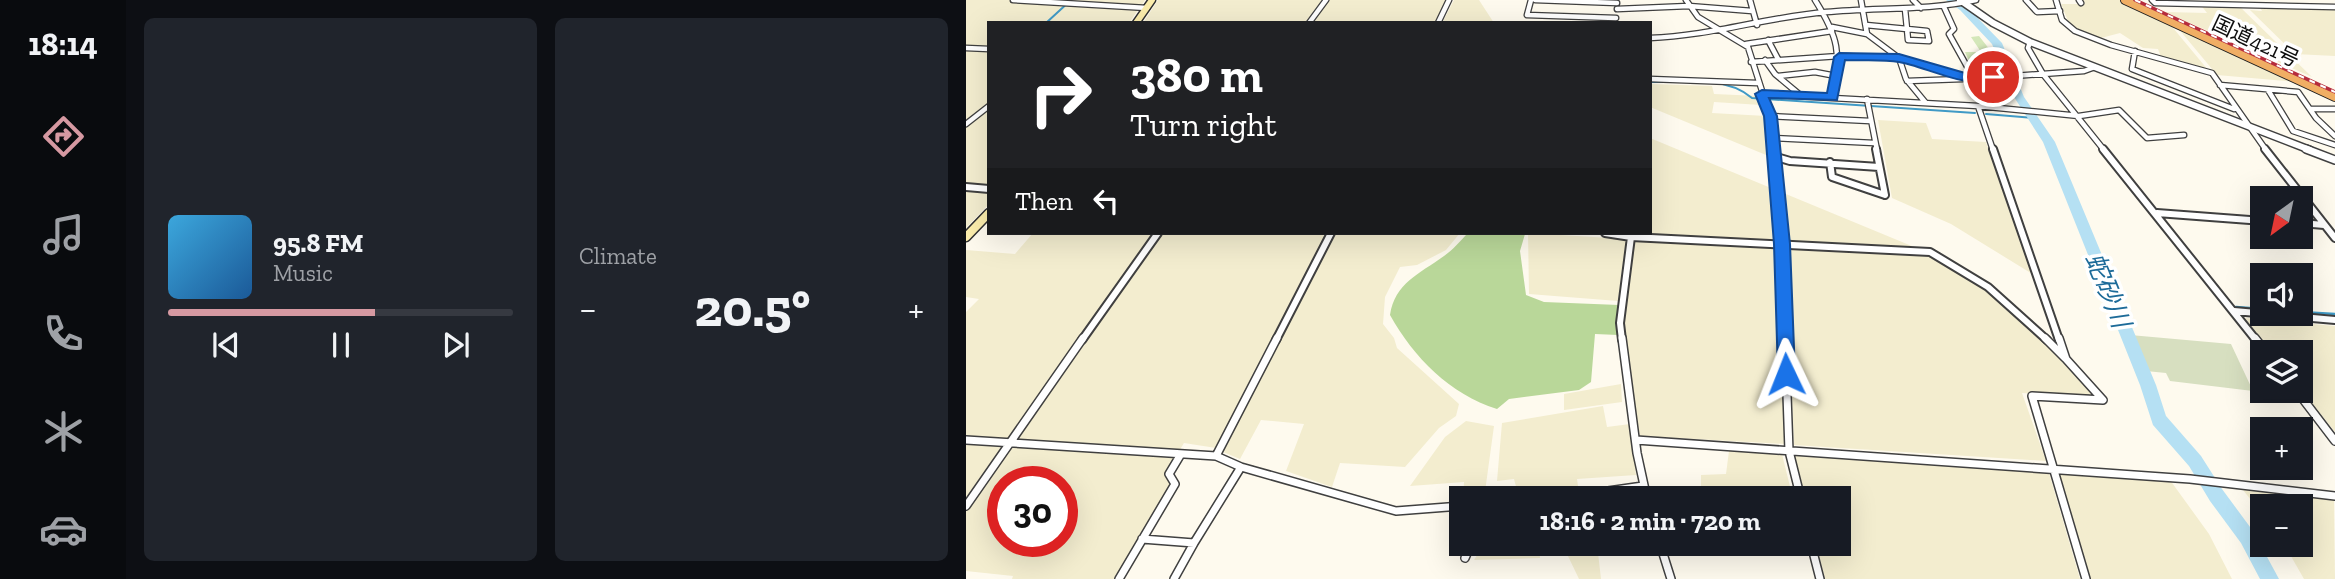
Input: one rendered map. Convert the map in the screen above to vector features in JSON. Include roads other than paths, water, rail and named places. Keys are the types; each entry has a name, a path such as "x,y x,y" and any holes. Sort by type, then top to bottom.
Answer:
{"highway":[{"name":"国道421号","path":"2125,0 2335,97"}],"main road":[{"path":"1137,21 1152,0"},
{"path":"966,237 987,215"}],"street":[{"path":"1013,0 1147,8"},
{"path":"1310,21 1326,0"},
{"path":"1439,21 1449,0"},
{"path":"1617,4 1617,21 1527,15 1533,0 1689,6 1752,11"},
{"path":"1686,0 1698,17 1746,44 1832,29 1867,34 1899,58 1907,81 1925,102"},
{"path":"1750,0 1757,25"},
{"path":"1815,0 1832,29 1839,57 1833,97"},
{"path":"1861,0 1867,34"},
{"path":"1913,0 1921,8"},
{"path":"1652,38 1723,31 1824,12 1944,7 1976,0"},
{"path":"2026,0 2037,12 2060,11"},
{"path":"2056,0 2067,27 2135,51 2212,73 2247,126 2335,238"},
{"path":"2152,0 2155,3 2335,7"},
{"path":"1962,1 1993,23 2030,42 2335,160"},
{"path":"1944,7 1954,29 1949,34 1973,79"},
{"path":"1866,25 1907,29 1927,31 1929,41 1908,40 1907,29 1905,9"},
{"path":"1768,40 1778,59"},
{"path":"2030,42 2028,48 2043,74 2257,340"},
{"path":"1746,44 1770,116 1782,244 1789,451 1798,486"},
{"path":"966,48 987,49"},
{"path":"2135,51 2132,69 2236,109"},
{"path":"1751,62 1839,57 1899,58 1973,79"},
{"path":"1765,60 1778,76 1801,95"},
{"path":"1907,81 2084,71 2095,67"},
{"path":"1778,76 1815,72 1836,76"},
{"path":"1652,79 1757,83"},
{"path":"2220,85 2298,92 2335,136"},
{"path":"2267,90 2293,131 2335,145"},
{"path":"1762,94 1925,102 2079,116 2119,110 2147,138 2184,135"},
{"path":"1830,162 1832,177 1885,195 1867,99"},
{"path":"1978,106 2066,359"},
{"path":"966,124 987,108"},
{"path":"2310,109 2335,109"},
{"path":"1770,116 1870,121"},
{"path":"1771,138 1874,143"},
{"path":"1773,156 1790,161 1880,167"},
{"path":"966,187 987,189"},
{"path":"2157,213 2250,220"},
{"path":"2314,224 2324,225"},
{"path":"966,506 1007,443 1157,235"},
{"path":"1216,456 1330,235"},
{"path":"1622,235 1930,252 1987,287 2023,316 2103,400 2032,396 2087,579"},
{"path":"1631,236 1620,323 1643,486"},
{"path":"2234,311 2335,320"},
{"path":"2306,403 2335,441"},
{"path":"966,440 1216,456 1241,467 1396,511 1449,507"},
{"path":"1636,440 2198,480 2335,496"},
{"path":"1119,579 1175,484 1169,474 1181,454"},
{"path":"1174,579 1241,467"},
{"path":"1142,539 1194,543"},
{"path":"1664,556 1671,579"},
{"path":"1814,556 1820,579"}],"waterway":[{"path":"1048,21 1071,0"},
{"name":"蛇砂川","path":"1951,0 1963,8 1997,43 2019,97 2049,142 2148,385 2159,420 2195,461 2247,537 2270,579"},
{"path":"1652,82 1717,83 1741,91 1752,98 1975,113"},
{"path":"1986,114 2035,118"},
{"path":"2236,307 2250,308"},
{"path":"2313,313 2335,314"}],"railway":[{"path":"2135,0 2335,92"}]}
